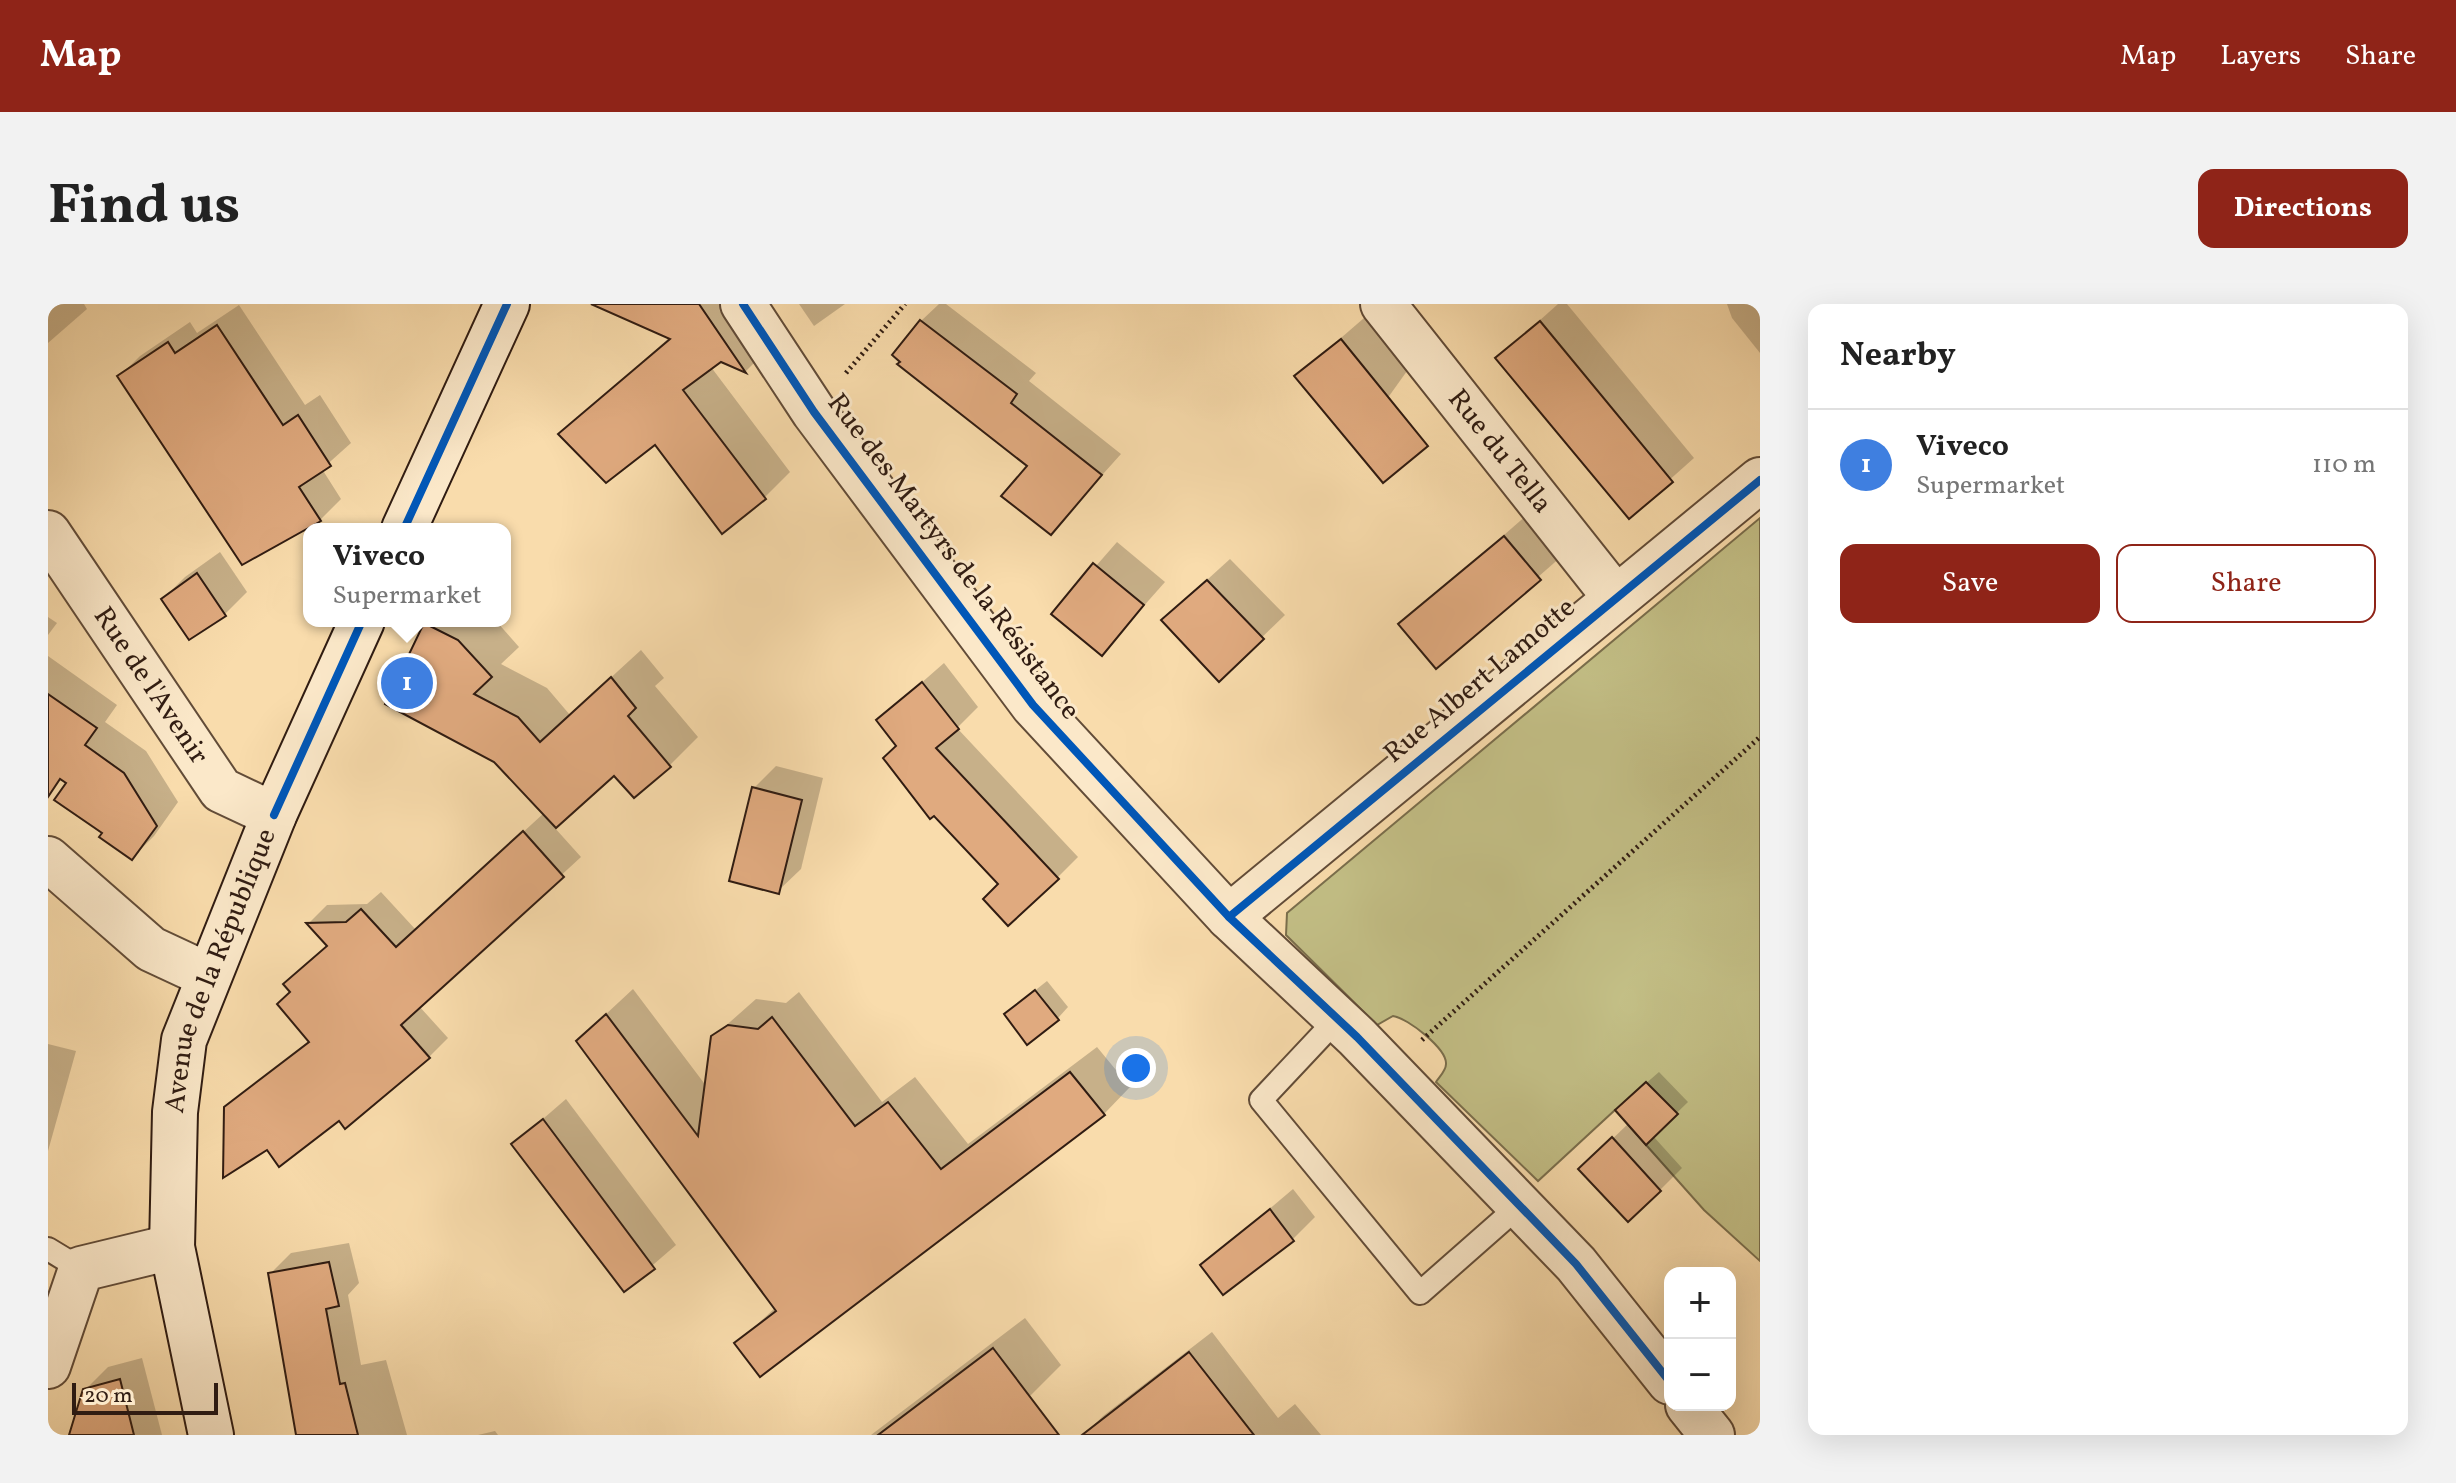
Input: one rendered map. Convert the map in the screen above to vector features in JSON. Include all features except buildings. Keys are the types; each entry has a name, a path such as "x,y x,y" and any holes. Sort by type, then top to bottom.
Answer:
{"street":[{"path":"407,523 507,304"},
{"name":"Rue des Martyrs de la Résistance","path":"743,304 814,412 1033,705 1229,917 1338,1018 1576,1264 1664,1374"},
{"name":"Rue du Tella","path":"1383,304 1615,597"},
{"name":"Rue Albert Lamotte","path":"1229,917 1760,480"},
{"name":"Rue de l'Avenir","path":"48,533 221,790 274,815"},
{"name":"Avenue de la République","path":"211,1435 172,1247 174,1126 184,1040 274,815 359,627"},
{"path":"48,859 151,949 209,976"},
{"path":"48,1366 64,1259 172,1247"},
{"path":"1693,1411 1712,1435"}],"lane":[{"path":"1338,1018 1261,1100 1420,1293 1520,1205"}],"path":[{"path":"814,412 905,304"},
{"path":"1389,1070 1760,737"}],"shaded area":[{"path":"1760,518 1760,1261 1704,1210 1615,1110 1538,1181 1436,1082 1446,1064 1434,1043 1400,1018 1393,1016 1377,1025 1286,935 1287,913"}],"cycle path":[{"path":"407,523 507,304"},
{"path":"743,304 814,412 1033,705 1229,917 1357,1037 1576,1264 1664,1374"},
{"path":"1229,917 1760,480"},
{"path":"274,815 359,627"}],"place":[{"name":"Viveco","path":"407,683"}]}
